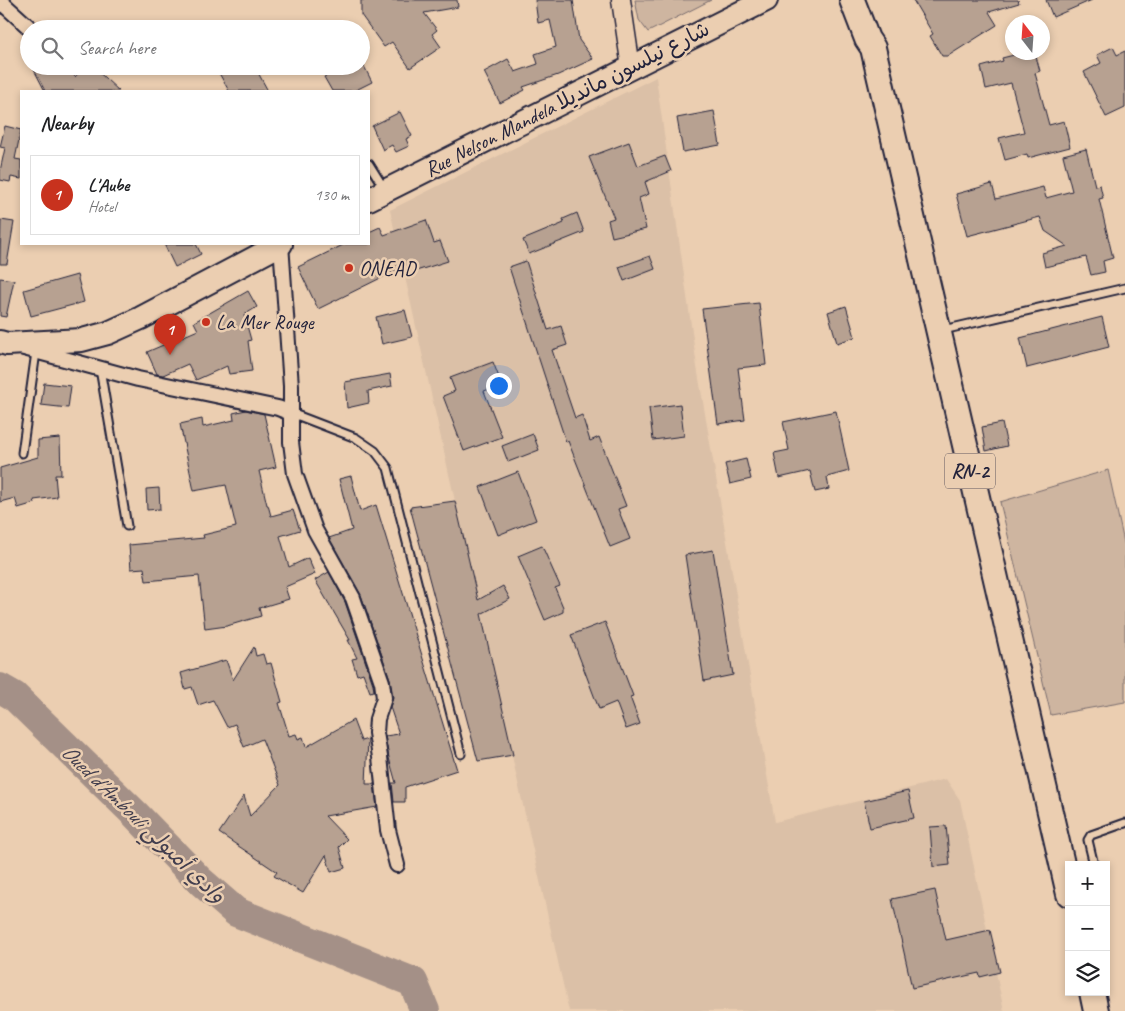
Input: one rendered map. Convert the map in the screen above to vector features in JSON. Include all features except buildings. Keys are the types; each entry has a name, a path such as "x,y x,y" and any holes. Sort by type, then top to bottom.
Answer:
{"highway":[{"path":"835,0 847,7 864,7"},
{"name":"RN-2","path":"864,7 874,37 873,48 1065,877"},
{"path":"1093,996 1096,1011"}],"main road":[{"name":"Rue Nelson Mandela شارع نيلسون مانديلا","path":"377,195 766,0"},
{"path":"3,343 82,340 108,333 141,318 279,245"}],"street":[{"path":"0,0 21,20"},
{"path":"621,0 631,68"},
{"path":"281,245 291,386 291,442 295,474 314,530 353,598 382,682 384,698 377,719 376,733 388,830 397,865"},
{"path":"3,343 138,379 278,408 291,413"}],"lane":[{"path":"370,168 377,195"},
{"path":"938,331 1125,288"},
{"path":"22,453 36,352"},
{"path":"100,369 127,526"},
{"path":"291,413 356,438 376,451 388,468 462,754"},
{"path":"1093,861 1088,840 1091,835 1125,823"}],"shaded area":[{"path":"635,0 711,0 648,32 639,20"},
{"path":"656,77 697,367 775,822 946,779 960,800 1004,1011 569,1011 390,210"},
{"path":"1108,470 1125,547 1125,702 1051,715 1000,502"}],"waterway":[{"name":"Oued d'Ambouli وادي أمبولي","path":"0,688 14,696 135,814 198,879 236,912 413,982 425,1011"}],"place":[{"name":"ONEAD","path":"349,268"},
{"name":"La Mer Rouge","path":"206,322"},
{"name":"L'Aube","path":"170,355"}]}
